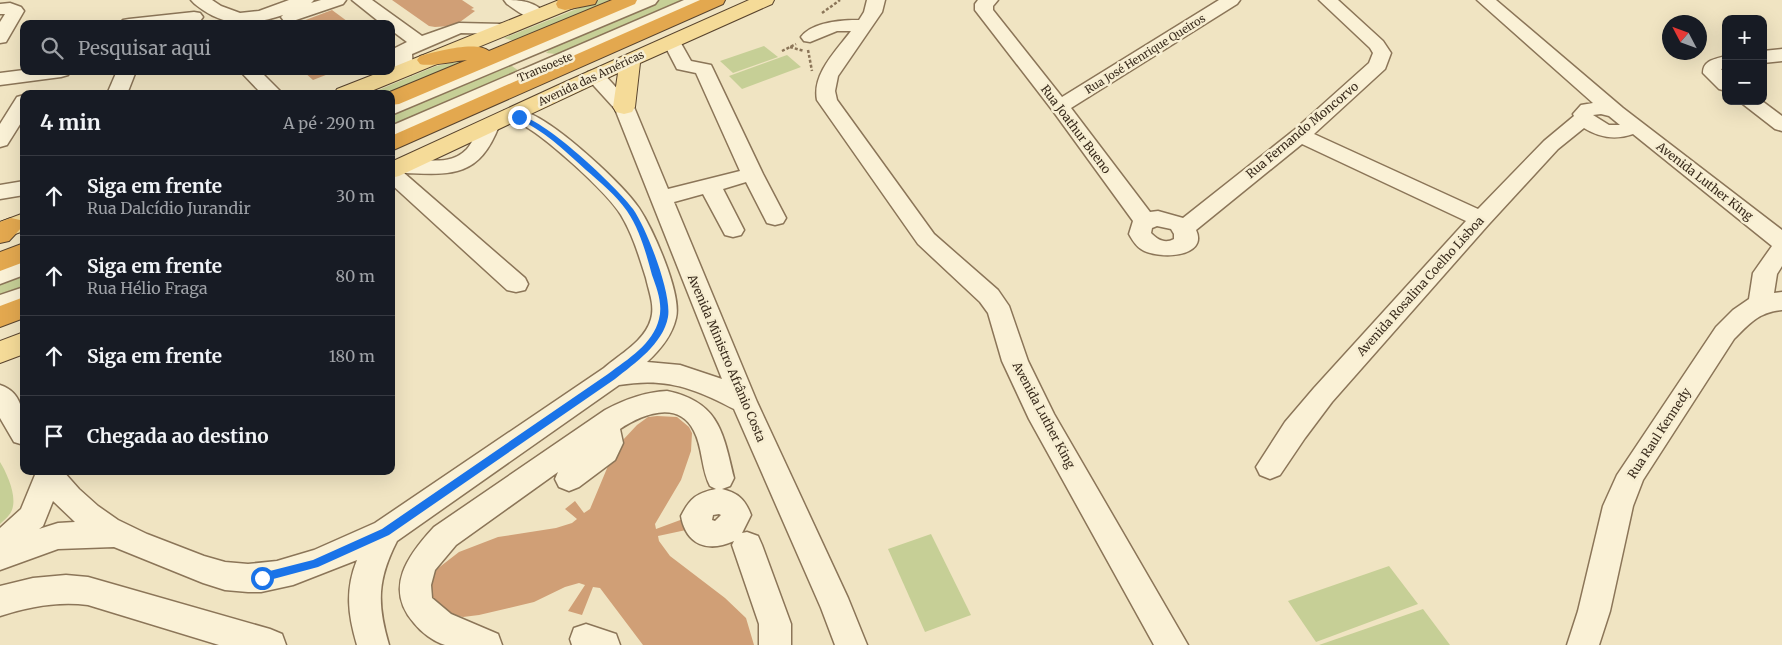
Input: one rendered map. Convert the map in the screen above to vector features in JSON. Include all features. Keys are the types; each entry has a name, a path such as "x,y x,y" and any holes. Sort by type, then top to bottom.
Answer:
{"highway":[{"path":"557,6 588,0"},
{"path":"395,98 511,54 628,0"},
{"name":"Avenida das Américas","path":"395,142 566,62 716,0"},
{"path":"410,52 511,54 566,62 595,76"},
{"path":"0,262 20,254"},
{"path":"0,317 20,309"}],"main road":[{"name":"Avenida das Américas","path":"395,170 595,76 765,0"},
{"path":"395,62 410,52 503,29 557,6"},
{"path":"624,107 630,60"},
{"path":"351,90 374,75"},
{"path":"0,352 20,344"}],"street":[{"path":"173,0 198,13"},
{"path":"229,18 267,0"},
{"path":"153,20 198,13 219,13 229,18 243,20 305,0"},
{"path":"282,20 338,0 365,20"},
{"path":"361,0 380,20"},
{"path":"513,0 557,6"},
{"name":"Transoeste","path":"395,107 511,54 649,0"},
{"name":"Transoeste","path":"395,132 566,62 698,0"},
{"path":"826,83 828,76 873,12 876,0"},
{"name":"Rua Joathur Bueno","path":"989,0 984,4 984,10 1060,107 1145,221"},
{"name":"Rua José Henrique Queiros","path":"1060,107 1231,0"},
{"name":"Rua Fernando Moncorvo","path":"1184,228 1300,135 1378,65 1382,53 1377,45 1328,0"},
{"name":"Avenida Luther King","path":"1486,0 1622,116 1782,242"},
{"path":"0,9 10,8 15,11 0,38"},
{"path":"809,44 834,26 864,25"},
{"path":"0,38 20,36"},
{"path":"395,36 410,52"},
{"path":"672,42 684,65 704,69 752,174 775,218"},
{"path":"1767,57 1782,55"},
{"path":"0,79 32,75"},
{"path":"30,90 39,75"},
{"path":"119,90 126,75"},
{"path":"253,75 269,90"},
{"name":"Avenida Ministro Afrânio Costa","path":"595,76 624,107 744,402 837,608 851,645"},
{"name":"Avenida Luther King","path":"826,83 828,100 920,232 944,258 989,296 1000,312 1015,361 1043,419 1172,645"},
{"path":"1754,105 1782,125"},
{"path":"3,133 20,107"},
{"name":"Avenida Rosalina Coelho Lisboa","path":"1270,467 1295,430 1323,395 1481,219 1551,145 1585,118 1583,114 1585,111 1594,108 1622,116"},
{"path":"50,475 77,506 116,534 218,576 262,578 315,564 386,532 612,376 648,346 658,333 664,318 665,303 647,243 630,211 614,192 551,135 526,119 511,116"},
{"path":"1300,135 1481,219"},
{"path":"395,170 516,284"},
{"path":"661,198 752,174"},
{"path":"710,185 733,230"},
{"path":"0,192 20,189"},
{"path":"1165,219 1184,228 1187,238 1185,242 1181,246 1168,249 1152,246 1142,238 1140,229 1145,221 1165,219"},
{"name":"Rua Raul Kennedy","path":"1583,645 1594,611 1618,506 1631,475 1724,334 1742,316 1771,302 1765,273 1782,248"},
{"path":"0,276 20,268"},
{"path":"0,305 20,297"},
{"path":"612,376 635,371 664,371 688,376 744,402"},
{"path":"0,395 20,428"},
{"path":"486,645 464,638 434,623 419,605 415,585 425,558 445,536 626,410 641,404 664,401 678,404 699,416 706,428 725,514 776,624 775,645"},
{"path":"569,479 605,452 609,442 605,424"},
{"path":"0,547 32,517 47,475"},
{"path":"373,645 364,613 362,594 366,572 386,532"},
{"path":"0,556 58,536 116,534"},
{"path":"6,599 45,590 70,588 88,591 270,645"},
{"path":"832,645 837,608"}],"path":[{"path":"820,14 840,0"},
{"path":"790,47 799,51 809,44 816,80 826,83"}],"green space":[{"path":"599,0 618,0 518,42 504,38"},
{"path":"657,0 692,0 565,55 546,53 556,43"},
{"path":"764,46 778,57 733,73 720,61"},
{"path":"787,55 801,67 742,89 729,76"},
{"path":"479,58 395,92 395,90 379,90 436,66"},
{"path":"509,64 522,73 395,129 395,112"},
{"path":"20,274 20,293 0,302 0,282"},
{"path":"0,462 12,488 13,503 9,515 0,524"},
{"path":"931,534 971,615 925,632 888,549"},
{"path":"1389,566 1418,604 1316,642 1288,601"},
{"path":"1423,609 1450,645 1319,645"}],"building":[{"path":"392,0 462,0 474,8 471,9 475,11 451,26 435,27 429,26"},
{"path":"332,10 346,20 306,20"},
{"path":"307,75 326,75 313,80"},
{"path":"648,417 677,417 689,427 692,433 691,451 681,480 655,524 656,529 683,519 686,530 658,536 659,541 670,556 725,598 746,618 754,645 643,645 600,588 593,587 582,615 568,611 585,585 579,583 565,587 534,602 479,615 463,617 433,604 430,585 432,577 437,569 459,552 498,537 556,528 572,523 577,519 565,509 575,501 584,513 590,509 613,454 622,441 637,425"}],"route":[{"path":"262,578 315,564 386,532 612,376 638,356 658,333 664,318 665,303 647,243 630,211 614,192 551,135 536,124 519,117"}]}
